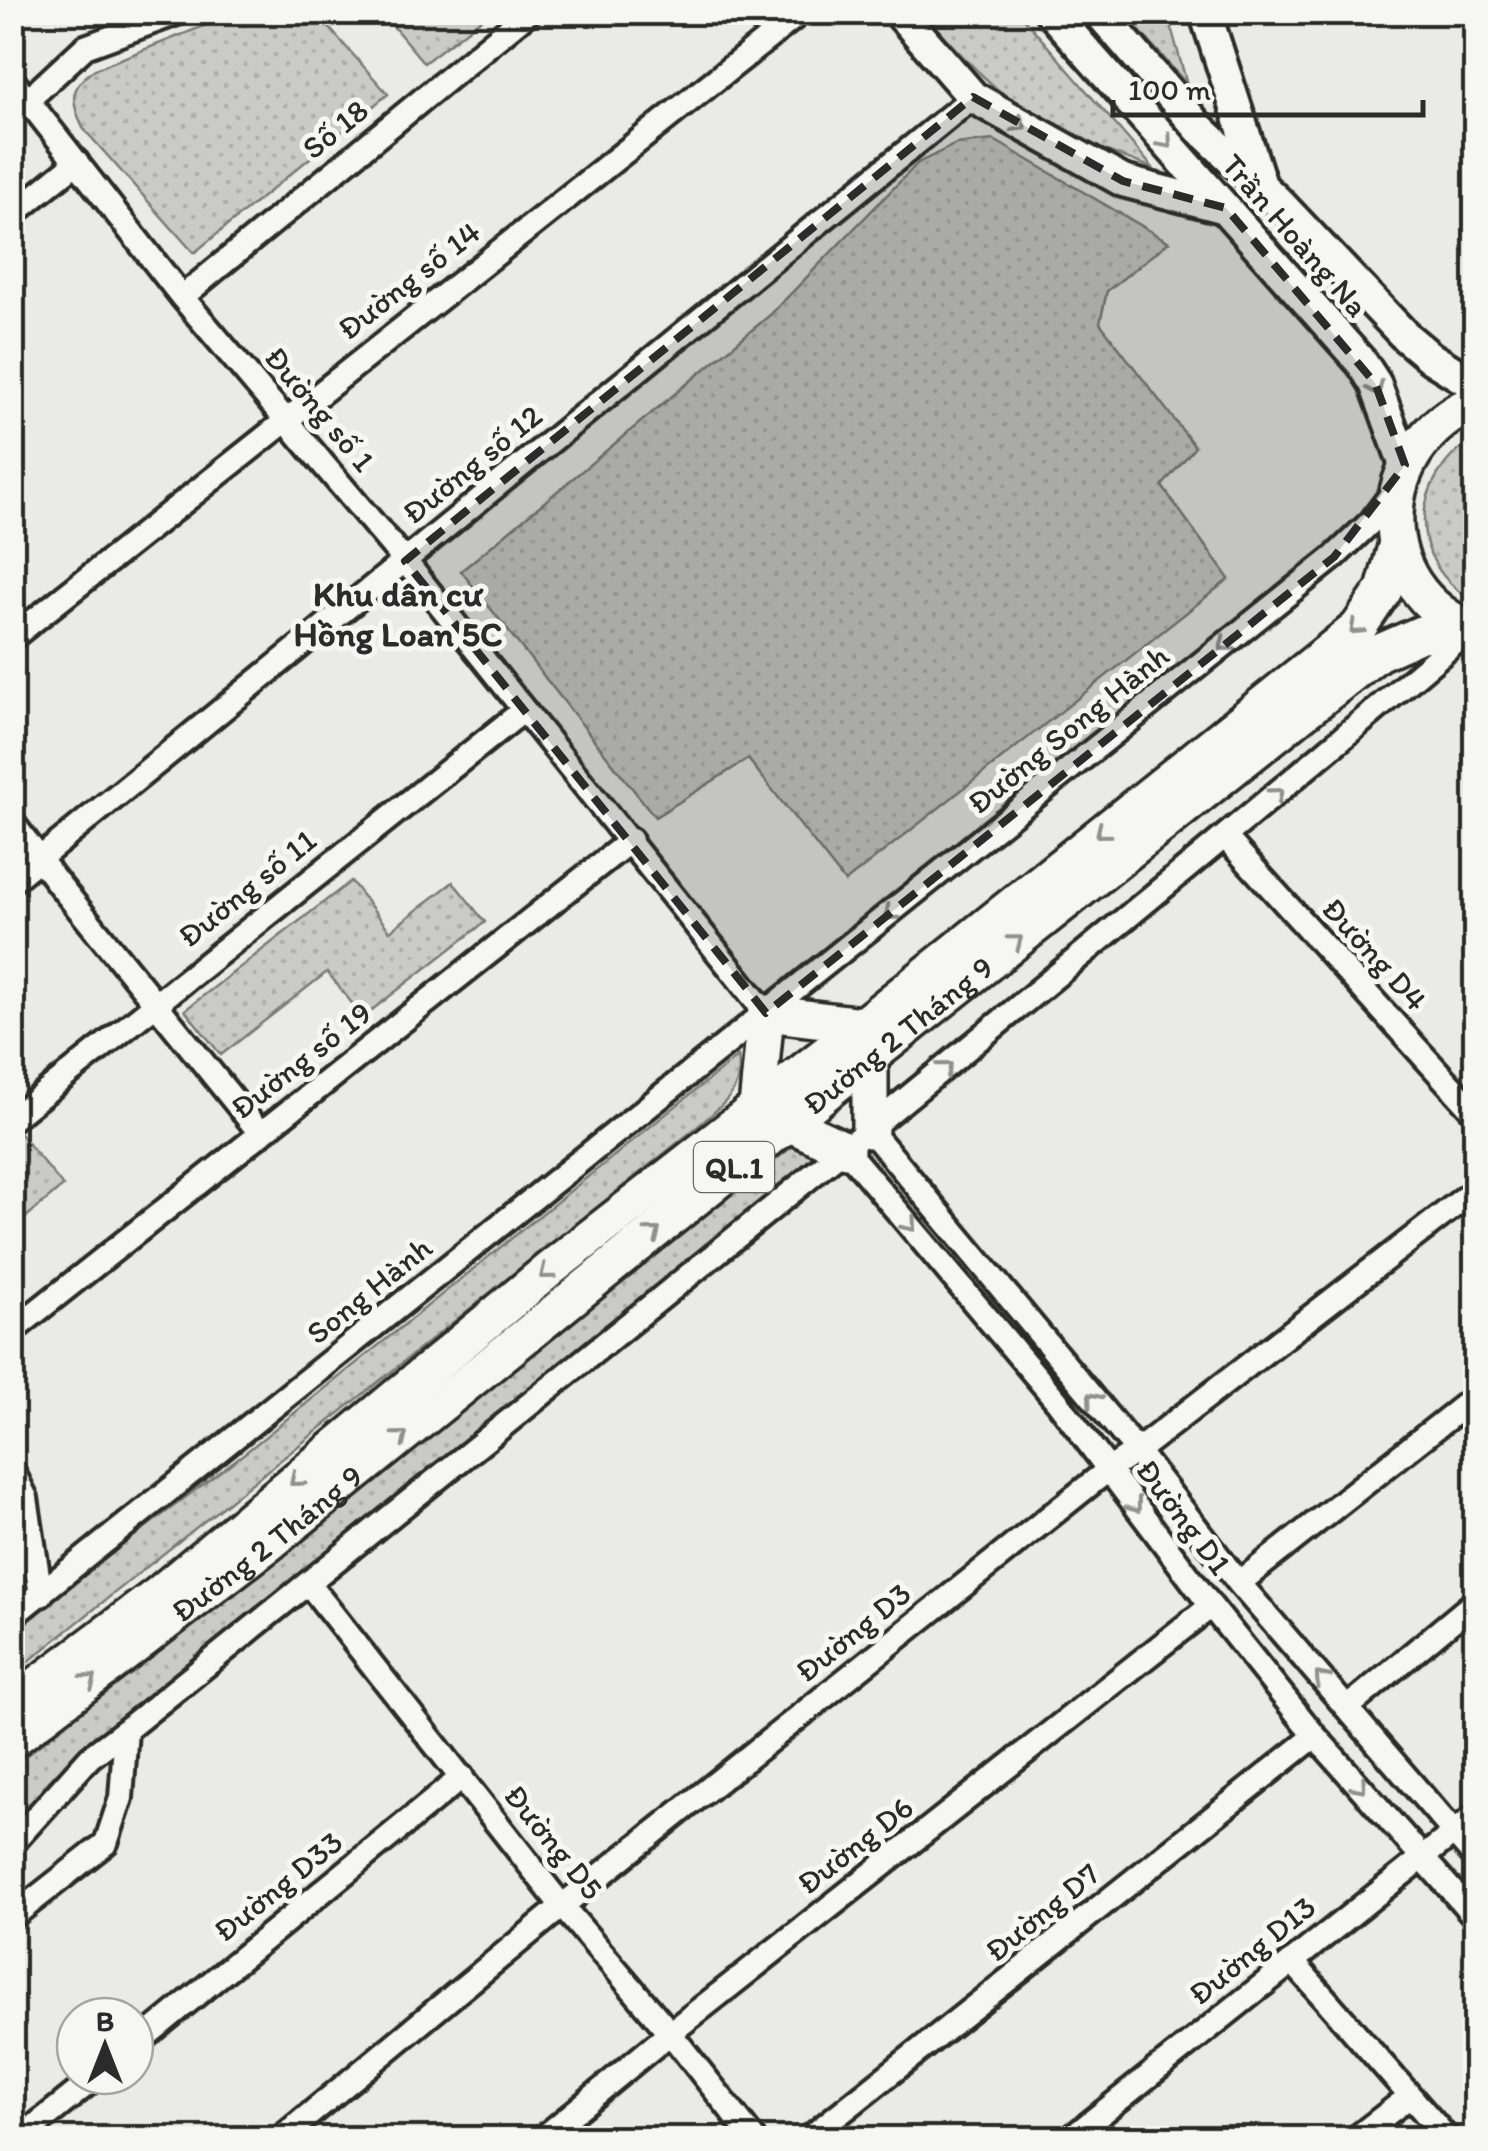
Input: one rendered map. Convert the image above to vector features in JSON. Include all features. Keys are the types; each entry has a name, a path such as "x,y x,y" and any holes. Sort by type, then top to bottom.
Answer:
{"highway":[{"path":"1473,630 1439,610 1412,580 1397,543 1394,514 1402,474 1428,432 1443,419 1476,402"},
{"name":"Đường 2 Tháng 9","path":"867,1041 1358,628 1384,590 1397,543"},
{"name":"Đường 2 Tháng 9","path":"12,1740 272,1540 772,1116 867,1041 1378,654 1421,634 1473,630"},
{"path":"766,1013 867,1041 858,1140 772,1116 766,1013"},
{"name":"Đường 2 Tháng 9","path":"12,1704 159,1594 551,1268 772,1116"}],"main road":[{"path":"899,12 973,97 1123,181 1185,194 1226,208"},
{"name":"Trần Hoàng Na","path":"1051,12 1362,362 1375,383 1402,474"},
{"name":"Trần Hoàng Na","path":"1098,12 1199,128 1406,337 1476,386"},
{"path":"1205,12 1262,188"}],"street":[{"path":"28,100 85,48 180,12"},
{"name":"Số 18","path":"182,296 530,12"},
{"name":"Đường số 14","path":"12,638 801,12"},
{"name":"Đường số 1","path":"12,80 182,296 404,561 766,1013"},
{"name":"Đường số 12","path":"12,881 973,97"},
{"path":"12,215 77,162"},
{"name":"Đường Song Hành","path":"766,1013 1334,558 1370,522 1402,474"},
{"path":"12,1844 82,1765 858,1140 1473,630"},
{"name":"Đường số 11","path":"12,1119 524,710"},
{"path":"12,822 260,1134"},
{"name":"Đường D4","path":"1226,838 1476,1114"},
{"name":"Đường số 19","path":"12,1330 630,840"},
{"name":"Song Hành","path":"12,1616 766,1013"},
{"name":"Đường D1","path":"858,1140 1137,1451 1239,1582 1476,1858"},
{"name":"Đường D1","path":"858,1140 1211,1606 1315,1736 1476,1918"},
{"name":"Đường D3","path":"280,2138 562,1906 1108,1470 1476,1188"},
{"path":"1239,1582 1476,1396"},
{"path":"12,1470 22,1486 20,1518 41,1594"},
{"name":"Đường D5","path":"308,1583 562,1906 670,2033 752,2138"},
{"path":"1346,1708 1476,1601"},
{"name":"Đường D6","path":"543,2138 670,2033 1211,1606"},
{"path":"16,1909 106,1843 121,1798 126,1730"},
{"name":"Đường D7","path":"809,2138 1315,1736"},
{"name":"Đường D33","path":"155,2029 462,1778"},
{"name":"Đường D13","path":"1072,2138 1476,1815"},
{"path":"1292,1960 1447,2138"},
{"path":"20,2138 72,2096"},
{"path":"1356,2138 1410,2096"}],"highlighted area":[{"path":"973,97 1123,181 1226,208 1375,383 1405,465 1334,557 766,1013 405,561"}],"shaded area":[{"path":"239,12 316,13 388,94 194,253 83,128 74,95 80,82 95,69"},
{"path":"382,13 489,13 424,63"},
{"path":"923,13 1019,13 1154,169 1077,139 1034,117 983,76"},
{"path":"1124,13 1167,13 1187,84"},
{"path":"994,140 1169,242 1107,291 1100,323 1195,447 1162,486 1229,579 845,882 748,759 655,817 461,571 770,315 918,163 956,144"},
{"path":"1475,437 1475,602 1452,585 1436,565 1427,543 1424,520 1428,497 1438,475 1453,454"},
{"path":"351,881 390,931 453,882 485,922 363,1017 327,972 221,1055 185,1010"},
{"path":"738,1056 737,1080 729,1098 696,1128 13,1674 13,1627 246,1452"},
{"path":"20,1134 63,1186 13,1228 13,1140"},
{"path":"798,1142 810,1147 813,1155 799,1172 165,1682 52,1777 13,1827 13,1766"}],"district":[{"name":"Khu dân cư Hồng Loan 5C","path":"398,614"}]}
